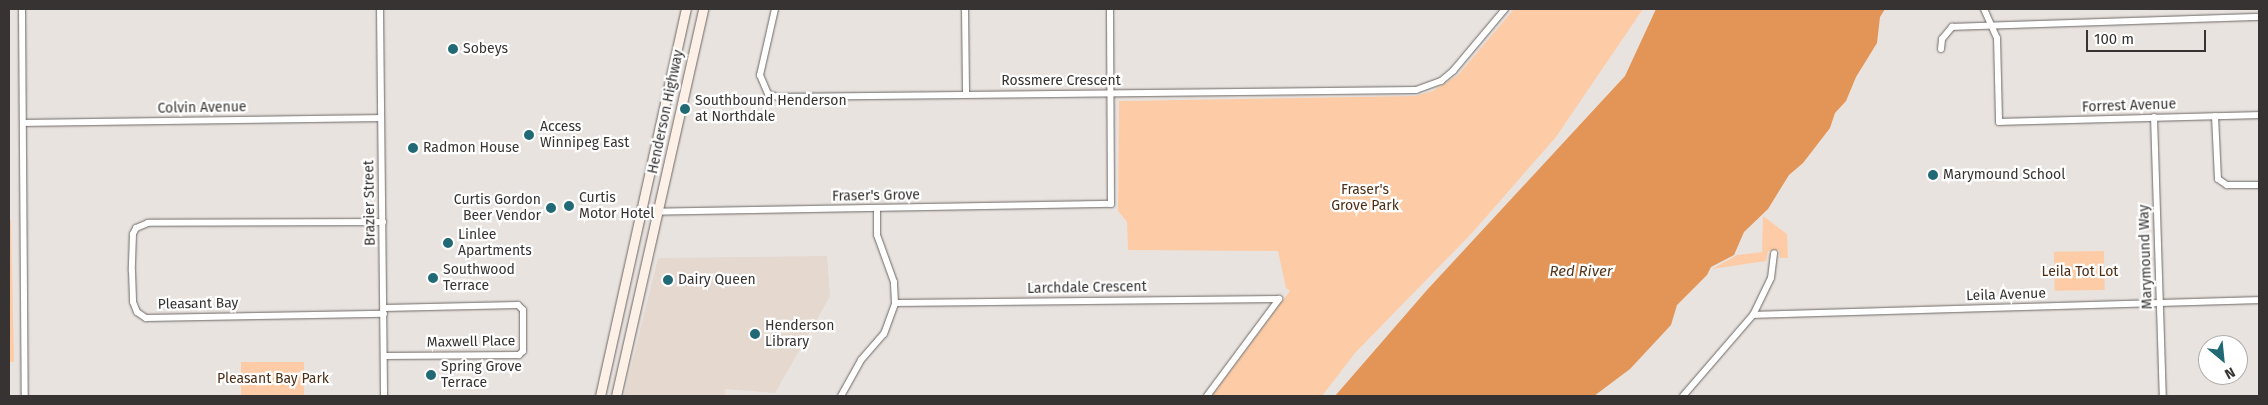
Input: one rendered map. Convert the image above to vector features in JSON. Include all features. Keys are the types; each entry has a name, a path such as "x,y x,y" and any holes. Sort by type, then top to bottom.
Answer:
{"main road":[{"name":"Henderson Highway","path":"600,396 686,9"},
{"name":"Henderson Highway","path":"616,396 703,9"},
{"path":"680,34 697,36"},
{"path":"613,335 627,347"}],"street":[{"path":"22,9 25,396"},
{"name":"Brazier Street","path":"380,9 384,396"},
{"name":"Rossmere Crescent","path":"775,9 760,75 768,94 778,97 1416,90 1441,81 1505,9"},
{"path":"965,9 966,94"},
{"path":"1110,9 1111,94"},
{"path":"1984,9 1991,25"},
{"path":"1941,49 1942,39 1952,27 2259,17"},
{"name":"Forrest Avenue","path":"1991,25 1997,38 1999,122 2259,115"},
{"name":"Fraser's Grove","path":"641,212 1111,204 1111,94"},
{"path":"2215,116 2218,179 2227,185 2259,185"},
{"name":"Colvin Avenue","path":"23,123 381,118"},
{"name":"Marymound Way","path":"2154,118 2162,396"},
{"path":"841,396 861,360 884,334 895,303 894,282 877,235 877,209"},
{"name":"Pleasant Bay","path":"383,222 148,223 136,228 133,234 132,271 133,302 137,312 146,318 384,311"},
{"path":"1683,396 1753,315 1771,278 1774,253"},
{"name":"Larchdale Crescent","path":"895,303 1279,298 1207,396"},
{"name":"Leila Avenue","path":"1753,315 2259,300"},
{"name":"Maxwell Place","path":"384,311 518,305 523,310 523,351 519,355 384,356"}],"shaded area":[{"path":"827,256 830,296 775,393 725,389 725,396 624,396 658,258"}],"green space":[{"name":"Fraser's Grove Park","path":"1514,9 1643,9 1556,137 1472,233 1355,353 1322,396 1212,396 1290,291 1286,288 1278,251 1128,250 1127,222 1118,211 1119,101 1415,96 1433,91 1458,75"},
{"path":"1763,216 1787,234 1788,258 1780,258 1779,250 1768,251 1766,261 1712,269 1737,255 1762,252"},
{"path":"9,220 11,220 14,362 9,362"},
{"name":"Leila Tot Lot","path":"2104,251 2105,290 2055,291 2054,252"},
{"name":"Pleasant Bay Park","path":"241,362 304,362 304,396 241,396"}],"water":[{"name":"Red River","path":"1656,9 1885,9 1880,17 1877,43 1856,77 1846,101 1835,113 1830,128 1803,163 1789,175 1768,209 1744,232 1734,255 1711,267 1707,275 1677,305 1671,325 1630,369 1594,396 1335,396 1427,290 1625,76"}],"place":[{"name":"Sobeys","path":"453,49"},
{"name":"Southbound Henderson at Northdale","path":"685,109"},
{"name":"Access Winnipeg East","path":"529,135"},
{"name":"Radmon House","path":"413,148"},
{"name":"Marymound School","path":"1933,175"},
{"name":"Curtis Motor Hotel","path":"569,206"},
{"name":"Curtis Gordon Beer Vendor","path":"551,208"},
{"name":"Linlee Apartments","path":"448,243"},
{"name":"Southwood Terrace","path":"433,278"},
{"name":"Dairy Queen","path":"668,280"},
{"name":"Henderson Library","path":"755,334"},
{"name":"Spring Grove Terrace","path":"431,375"}]}
